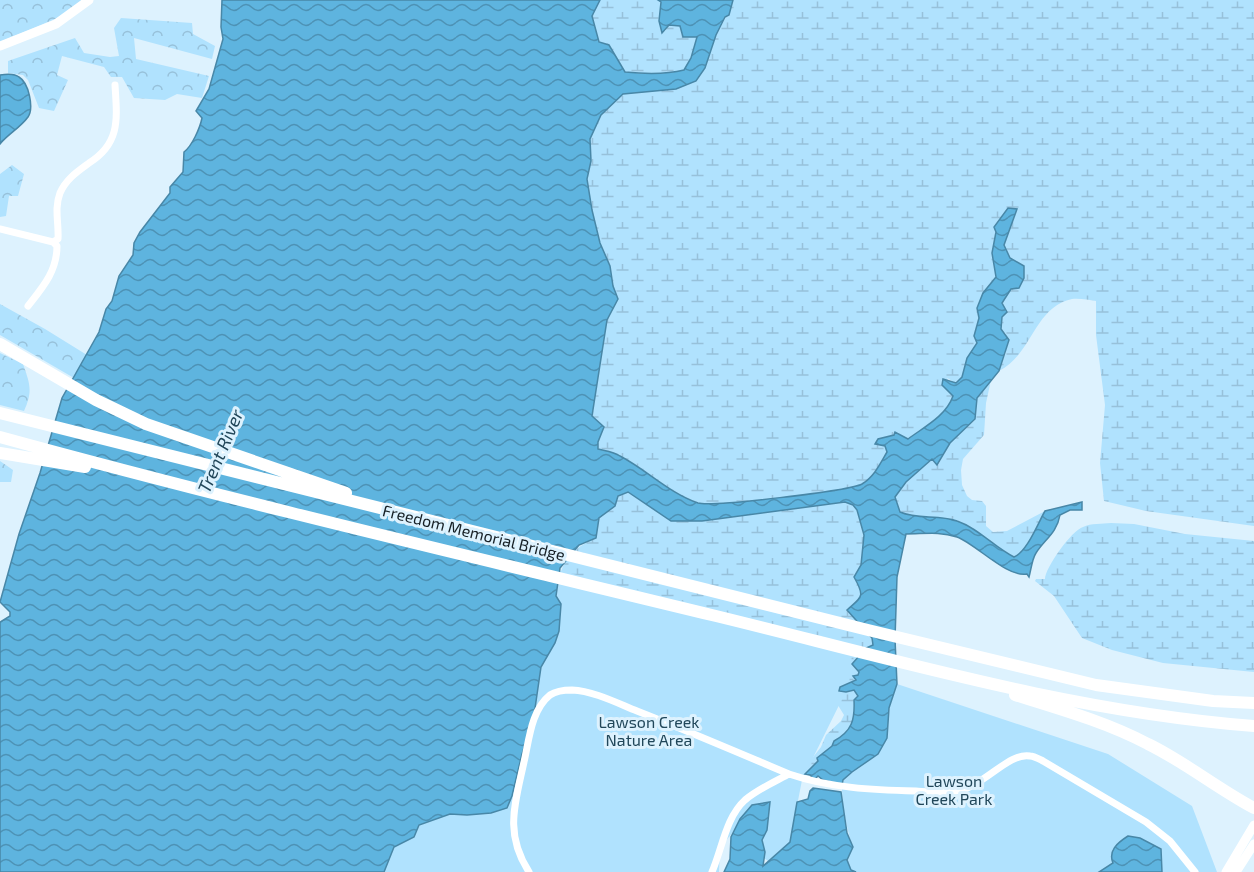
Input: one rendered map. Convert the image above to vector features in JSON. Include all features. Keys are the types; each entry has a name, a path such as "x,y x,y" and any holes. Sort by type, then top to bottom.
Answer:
{"highway":[{"path":"0,344 96,400 146,424 427,520"},
{"name":"Freedom Memorial Bridge","path":"0,412 1096,685 1213,701 1254,703"},
{"name":"Freedom Memorial Bridge","path":"0,437 210,493 936,671"},
{"path":"0,453 86,467 210,493"},
{"path":"936,671 1118,710 1187,720 1254,726"},
{"path":"936,671 1078,715 1122,732 1161,750 1254,808"}],"street":[{"path":"0,46 56,24 89,0"},
{"path":"53,242 58,239 57,205 63,187 72,176 102,154 114,135 117,121 115,85"},
{"path":"0,229 53,242 57,246 57,260 50,278 28,306"},
{"path":"530,872 516,845 513,818 535,719 550,695 561,690 573,690 606,699 809,781 846,787 924,792 960,791 975,786 1018,756 1030,756 1043,761 1146,822 1170,841 1195,872"},
{"path":"712,872 732,818 740,806 759,790 789,774"},
{"path":"1226,872 1254,825"},
{"path":"1236,872 1254,844"}],"green space":[{"path":"0,0 82,0 67,14 0,42"},
{"path":"600,0 658,0 661,2 659,21 665,31 669,25 680,26 683,37 697,37 691,58 684,70 654,74 625,72 609,45 599,42 592,16"},
{"path":"733,0 1254,0 1254,526 1146,511 1104,501 1100,463 1105,405 1096,335 1096,301 1072,299 1049,311 1019,354 999,371 1006,352 1006,334 1000,329 1002,303 1024,266 1010,258 1004,245 1017,210 1008,208 994,227 996,232 992,253 996,277 983,293 977,308 979,318 974,336 977,343 967,358 962,378 956,383 947,378 953,393 951,403 934,421 907,439 895,432 894,435 878,439 887,452 873,474 862,484 780,498 699,503 688,499 618,455 598,449 598,442 604,427 592,417 607,320 618,298 592,210 587,179 591,161 590,139 601,115 623,94 676,89 705,68 716,35 729,15"},
{"path":"121,18 192,23 193,34 215,46 212,59 134,38 136,59 209,76 202,98 177,94 165,100 134,98 122,77 111,77 104,67 62,56 57,75 68,80 54,111 39,108 28,80 23,75 8,73 8,61 75,38 84,53 119,56 114,28"},
{"path":"12,165 24,174 18,196 9,196 6,216 0,217 0,174"},
{"path":"0,304 87,355 74,378 0,335"},
{"path":"0,353 23,364 29,388 29,398 24,411 0,405"},
{"path":"991,380 986,403 984,435 963,459 962,485 967,496 972,500 982,501 986,506 986,526 993,532 1007,531 1045,511 1028,543 1014,557 999,550 972,528 926,516 910,517 900,512 895,497 906,482 932,459 938,465 950,443 975,420 977,398"},
{"path":"0,461 13,470 11,482 0,482"},
{"path":"628,492 671,521 702,521 845,502 853,505 857,510 864,535 861,565 854,577 861,593 859,599 848,610 872,638 873,645 856,667 859,672 855,675 856,681 848,683 850,691 854,690 858,696 854,700 852,725 817,758 818,761 805,774 826,735 844,715 836,702 558,584 562,568 570,556 581,546 596,538 599,518 614,506 618,496"},
{"path":"1134,524 1185,534 1254,541 1254,672 1163,663 1112,650 1082,638 1054,596 1035,581 1045,579 1054,559 1078,530 1089,525"},
{"name":"Lawson Creek Nature Area","path":"545,567 853,644 849,685 802,780 790,842 768,861 757,853 746,830 733,832 720,848 719,872 371,872 423,810 453,814 476,808"},
{"name":"Lawson Creek Park","path":"897,684 1108,754 1192,806 1217,872 1162,872 1161,849 1140,838 1113,863 1099,872 856,872 851,870 847,860 853,847 843,804 843,782 887,738 889,708"}],"water":[{"name":"Trent River","path":"222,0 600,0 592,16 599,42 609,45 625,72 654,74 684,70 691,58 697,37 683,37 680,26 669,25 662,33 659,21 661,2 658,0 733,0 729,15 725,17 716,35 705,68 696,81 676,89 623,94 601,115 590,139 591,161 587,179 600,243 610,266 618,299 607,320 592,416 604,427 598,442 598,449 618,455 687,499 698,503 780,498 862,484 873,474 887,452 885,446 875,444 878,439 894,435 895,432 908,439 940,415 953,396 942,385 943,379 956,383 962,377 967,358 977,343 974,336 979,318 977,308 983,293 996,277 992,253 996,232 994,227 1008,208 1017,209 1004,245 1010,258 1024,266 1024,278 1019,288 1011,289 1002,303 1007,312 1002,317 1001,329 1009,340 999,371 977,398 975,419 950,443 937,465 932,459 906,482 895,497 900,512 914,516 943,518 965,524 1014,557 1028,543 1045,511 1082,502 1082,510 1070,510 1060,515 1053,532 1035,555 1029,577 1027,574 1019,574 1001,566 957,537 938,533 906,534 897,577 895,639 897,684 889,708 887,738 878,754 852,772 843,780 842,785 823,780 818,776 814,780 810,775 805,774 818,761 817,758 849,729 854,713 854,700 858,696 854,690 839,691 840,687 856,680 853,676 858,675 859,672 852,664 866,648 873,645 872,638 847,610 859,599 861,593 854,577 861,565 864,535 857,510 853,505 845,502 702,521 671,521 628,492 618,496 615,506 599,518 596,538 579,545 560,568 556,596 561,604 559,631 541,667 533,722 507,808 491,813 450,814 419,825 414,837 394,847 384,872 0,872 0,622 10,616 10,612 0,602 62,398 99,332 106,309 112,301 119,276 133,255 134,243 170,193 170,187 183,172 184,152 190,146 202,118 196,111 209,89 223,39"},
{"path":"0,75 15,75 23,80 28,90 31,108 25,121 0,144"},
{"path":"813,788 841,792 847,833 853,847 847,860 851,870 856,872 724,872 730,859 731,837 740,819 752,805 770,802 767,830 762,840 765,852 763,866 790,842 797,802 808,799"},
{"path":"1128,836 1140,838 1161,849 1162,872 1099,872 1113,863 1114,848"}]}
